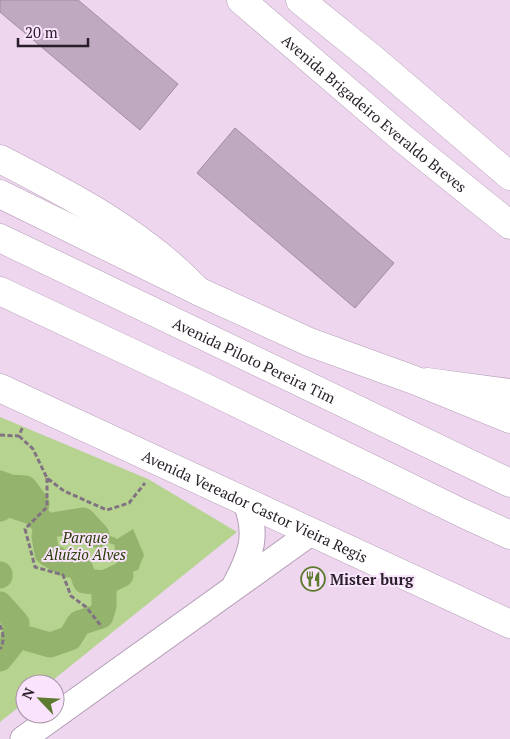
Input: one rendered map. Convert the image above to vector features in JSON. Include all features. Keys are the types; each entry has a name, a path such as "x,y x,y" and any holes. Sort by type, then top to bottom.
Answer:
{"main road":[{"name":"Avenida Brigadeiro Everaldo Breves","path":"241,0 402,138 510,225"},
{"path":"300,0 373,59 510,176"},
{"path":"0,160 71,195 144,242 174,266 198,290"},
{"path":"0,194 309,342 414,380 510,419"},
{"name":"Avenida Piloto Pereira Tim","path":"0,238 510,483"},
{"path":"0,291 510,535"},
{"path":"414,380 510,393"},
{"name":"Avenida Vereador Castor Vieira Regis","path":"0,388 510,624"}],"street":[{"path":"234,588 246,563 252,544 252,521 245,501"},
{"path":"23,739 312,532"}],"path":[{"path":"19,436 33,449 47,478 47,507 25,529 35,567 63,574 71,596 86,607 102,627"},
{"path":"47,478 64,491 106,510 129,503 148,479 158,461"},
{"path":"0,625 3,632 0,649"}],"green space":[{"name":"Parque Aluízio Alves","path":"0,417 148,479 237,532 60,674 15,674 15,710 0,722"}],"shaded area":[{"path":"133,529 144,555 138,570 121,575 116,561 114,541"}],"building":[{"path":"0,0 78,0 178,84 140,130 0,12"},
{"path":"235,128 394,263 355,308 197,173"}],"waterway":[{"path":"0,483 10,487 25,488 37,504 34,513"},
{"path":"0,509 7,504 34,513 46,526 83,520 97,535"},
{"path":"46,526 44,536 47,553 65,564 80,567 85,581 104,583 121,575"},
{"path":"97,535 114,541"},
{"path":"13,637 22,637 50,645 70,638 79,623 101,616 104,606 104,583"},
{"path":"0,604 17,623 12,644 0,659"}],"place":[{"name":"Mister burg","path":"313,579"}]}
